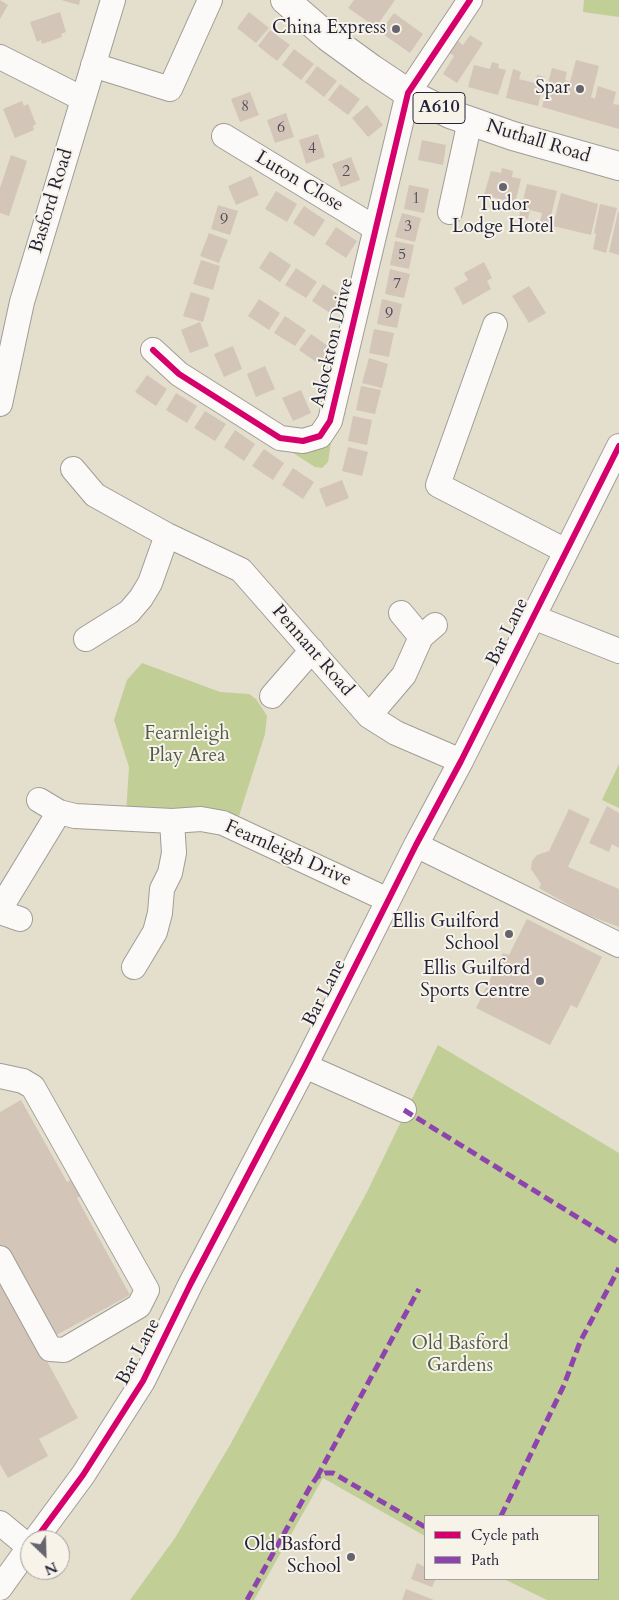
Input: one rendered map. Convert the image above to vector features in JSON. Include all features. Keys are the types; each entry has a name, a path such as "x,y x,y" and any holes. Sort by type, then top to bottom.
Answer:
{"highway":[{"name":"Nuthall Road","path":"285,0 328,37 408,93 450,114 513,136 619,166"}],"street":[{"name":"Basford Road","path":"0,404 22,302 112,0"},
{"path":"93,66 170,89 210,0"},
{"name":"Aslockton Drive","path":"153,350 179,374 280,438 302,441 320,436 330,421 408,93 470,0"},
{"path":"0,57 83,99"},
{"path":"450,212 470,121"},
{"name":"Luton Close","path":"224,136 375,228"},
{"path":"495,325 438,485 566,551"},
{"name":"Bar Lane","path":"42,1530 83,1475 143,1381 191,1283 305,1066 416,845 461,761 619,446"},
{"name":"Pennant Road","path":"74,470 91,501 167,534 241,570 369,716 396,733 461,761"},
{"path":"102,638 141,598 150,583 167,534"},
{"path":"369,716 389,695 404,675 428,631 401,613"},
{"path":"532,617 619,650"},
{"path":"272,696 312,650"},
{"name":"Fearnleigh Drive","path":"6,913 49,806 74,816 172,822 200,819 223,823 388,900"},
{"path":"134,967 155,932 160,913 162,889 170,873 174,853 172,822"},
{"path":"416,845 619,945"},
{"path":"305,1066 404,1110"},
{"path":"0,1076 23,1081 34,1087 147,1290 139,1306 64,1350 50,1349 0,1258"},
{"path":"0,1523 20,1539"},
{"path":"0,1588 20,1561"}],"green space":[{"path":"584,0 619,0 619,17 583,12"},
{"path":"332,436 328,462 322,468 315,467 293,453 309,449"},
{"name":"Fearnleigh Play Area","path":"142,663 220,692 249,694 256,699 267,716 265,734 239,816 207,807 126,814 129,767 114,720 127,680"},
{"path":"619,764 619,808 602,800"},
{"name":"Old Basford Gardens","path":"438,1045 619,1153 619,1600 547,1600 506,1580 599,1580 599,1515 424,1515 424,1535 323,1478 254,1600 130,1600 175,1538 230,1445 367,1192"}],"building":[{"path":"0,0 8,5 0,19"},
{"path":"61,0 80,0 79,5"},
{"path":"354,0 395,0 376,27 348,8"},
{"path":"60,12 66,32 61,34 62,37 42,44 41,40 37,42 30,22"},
{"path":"249,12 269,28 256,43 237,28"},
{"path":"394,13 423,34 410,53 380,32"},
{"path":"270,30 290,45 277,61 258,46"},
{"path":"470,35 483,43 457,83 443,74 454,56 450,53 458,41 463,45"},
{"path":"294,49 314,64 301,80 282,65"},
{"path":"576,60 599,66 591,97 595,99 598,86 616,92 613,104 619,105 619,129 542,107 552,68 567,72 565,80 570,82"},
{"path":"492,62 499,64 498,68 506,70 498,95 468,87 474,65 490,69"},
{"path":"317,66 337,81 324,97 305,82"},
{"path":"513,69 521,72 519,79 535,83 537,75 545,77 538,106 506,98"},
{"path":"340,84 360,99 348,115 328,100"},
{"path":"250,92 259,115 240,122 231,99"},
{"path":"22,101 24,106 28,104 36,124 33,126 34,130 15,138 3,109"},
{"path":"367,105 383,125 368,137 352,118"},
{"path":"286,113 294,137 275,143 267,120"},
{"path":"318,134 325,157 306,164 299,140"},
{"path":"422,140 446,145 443,165 418,160"},
{"path":"11,155 27,161 9,216 0,213 0,188"},
{"path":"351,157 360,180 341,187 332,164"},
{"name":"Tudor Lodge Hotel","path":"502,168 513,171 512,177 521,179 515,203 484,195 491,171 501,173"},
{"path":"251,176 259,195 236,205 228,186"},
{"path":"527,184 557,191 549,224 540,222 542,213 530,210 528,219 519,217"},
{"path":"409,185 429,189 424,213 404,209"},
{"path":"276,191 297,204 287,222 265,209"},
{"path":"561,193 598,204 591,235 553,226"},
{"path":"600,204 617,208 606,253 593,249"},
{"path":"218,205 238,211 230,235 211,229"},
{"path":"304,206 325,220 314,237 293,223"},
{"path":"619,212 619,255 609,252"},
{"path":"402,213 421,218 415,242 395,237"},
{"path":"336,227 357,241 346,258 325,244"},
{"path":"209,233 228,240 219,263 200,256"},
{"path":"395,241 414,245 409,269 390,265"},
{"path":"270,251 291,265 280,282 259,268"},
{"path":"201,260 220,266 213,290 193,284"},
{"path":"484,262 492,278 487,281 491,289 463,305 454,288 468,280 464,273"},
{"path":"296,268 317,282 306,298 285,285"},
{"path":"390,269 410,274 404,298 385,294"},
{"path":"323,284 344,298 333,315 312,301"},
{"path":"529,286 546,313 529,323 512,296"},
{"path":"191,292 210,298 203,322 183,316"},
{"path":"259,299 280,313 269,330 248,316"},
{"path":"382,299 402,304 397,328 377,324"},
{"path":"285,316 306,330 295,346 274,333"},
{"path":"200,322 209,346 190,353 181,330"},
{"path":"374,329 394,333 389,357 369,353"},
{"path":"311,334 331,348 319,364 299,350"},
{"path":"233,346 242,369 224,377 214,354"},
{"path":"369,358 388,364 382,388 362,383"},
{"path":"265,366 275,389 256,397 247,374"},
{"path":"147,375 167,389 156,406 135,392"},
{"path":"361,386 381,390 375,414 356,410"},
{"path":"301,390 311,413 293,421 282,398"},
{"path":"176,393 197,406 187,423 166,410"},
{"path":"205,411 226,424 215,441 194,428"},
{"path":"353,416 372,420 367,445 348,441"},
{"path":"235,430 255,444 244,461 224,447"},
{"path":"348,447 368,452 362,476 342,471"},
{"path":"264,449 284,463 273,480 252,466"},
{"path":"293,468 314,482 303,499 282,485"},
{"path":"342,480 349,498 326,507 319,489"},
{"path":"607,806 619,813 619,848 612,844 609,852 589,843"},
{"path":"569,809 590,819 568,867 619,889 619,927 585,914 539,888 541,884 531,869 532,861 537,855 549,851"},
{"name":"Ellis Guilford Sports Centre","path":"527,919 602,957 577,1008 571,1005 550,1045 476,1008 503,953 509,955"},
{"path":"21,1100 67,1182 76,1177 85,1194 77,1198 130,1295 49,1339 0,1250 0,1112"},
{"path":"0,1275 78,1418 39,1439 48,1456 8,1478 0,1464"},
{"path":"417,1563 424,1566 424,1580 436,1580 432,1587 411,1579"},
{"path":"406,1589 434,1600 402,1600"}],"marked path":[{"path":"404,1110 619,1243"},
{"path":"501,1515 564,1385 580,1342 619,1268"},
{"path":"317,1477 419,1289"},
{"path":"247,1600 310,1487 317,1477 325,1473 333,1473 424,1526"}],"cycle path":[{"path":"153,350 179,374 280,438 303,441 320,436 330,421 408,93 470,0"},
{"path":"42,1530 83,1475 143,1381 191,1283 305,1066 416,845 461,761 619,446"}],"place":[{"name":"China Express","path":"396,29"},
{"name":"Spar","path":"580,89"},
{"name":"Tudor Lodge Hotel","path":"503,187"},
{"name":"Ellis Guilford School","path":"509,934"},
{"name":"Ellis Guilford Sports Centre","path":"540,981"},
{"name":"Old Basford School","path":"351,1557"}]}
